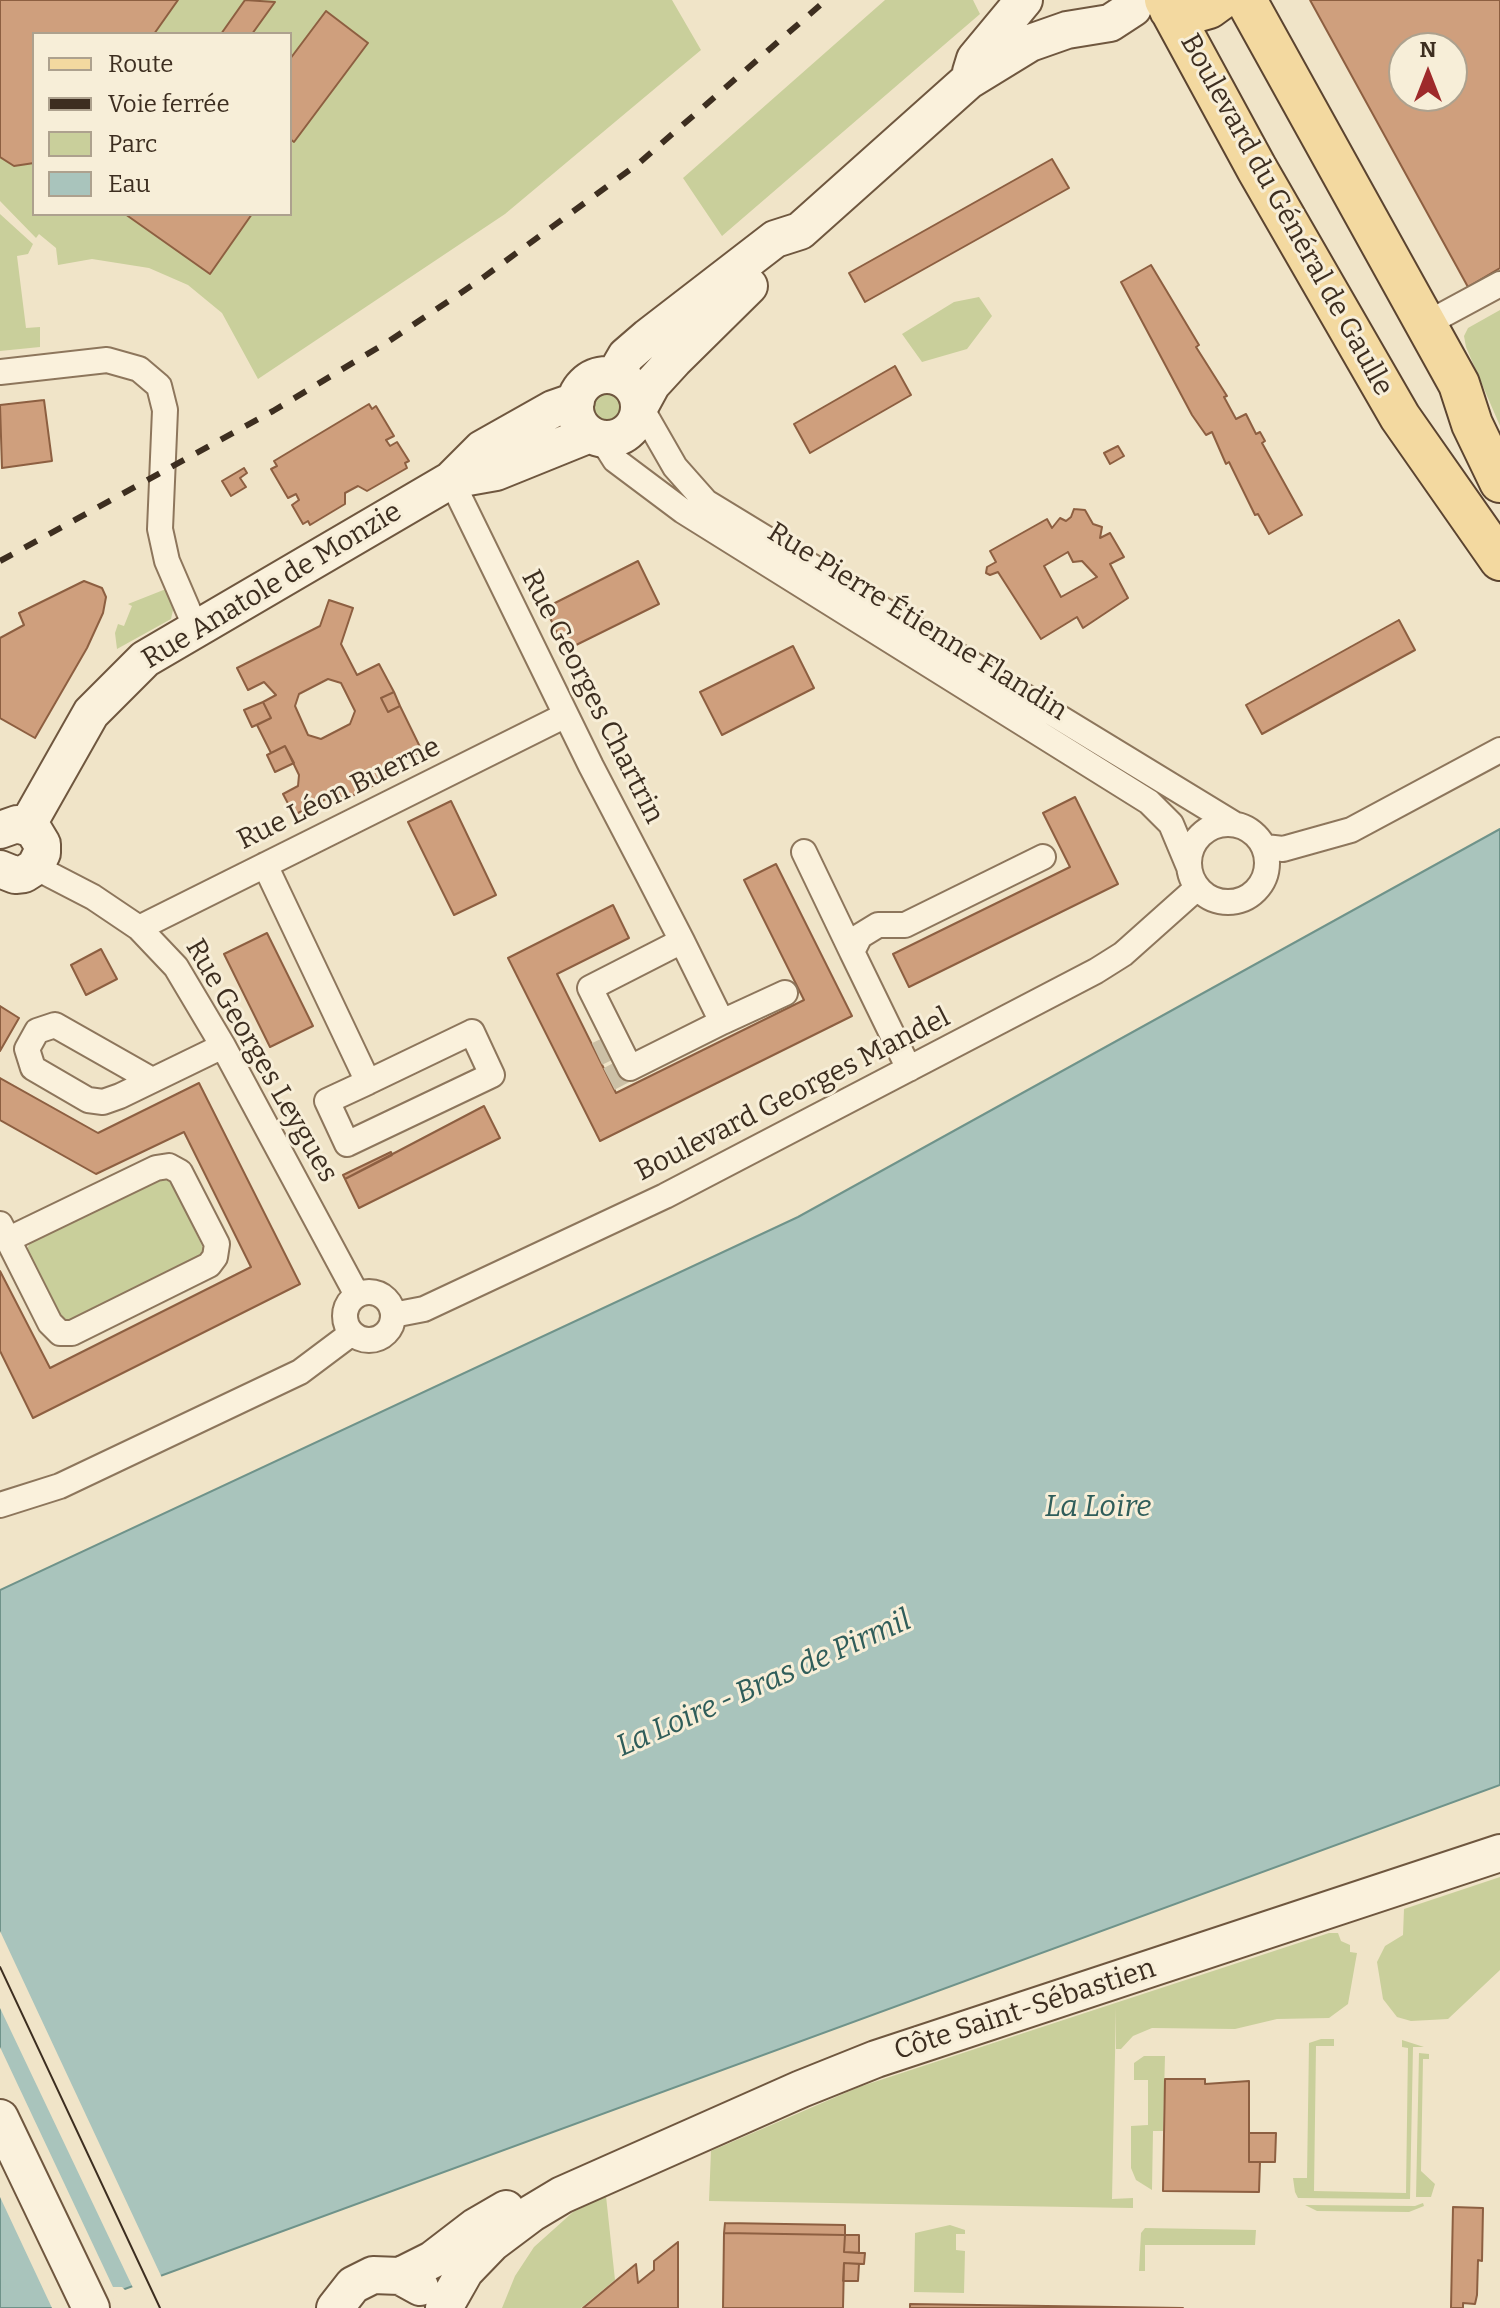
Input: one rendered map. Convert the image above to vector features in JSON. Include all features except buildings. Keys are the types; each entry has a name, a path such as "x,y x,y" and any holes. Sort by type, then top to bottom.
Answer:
{"main road":[{"path":"1151,5 1195,12 1209,8 1220,0"},
{"path":"1246,0 1459,384 1464,404 1500,482"},
{"name":"Boulevard du Général de Gaulle","path":"1151,5 1257,169 1408,428 1500,560"},
{"name":"Boulevard du Général de Gaulle","path":"1408,428 1427,437 1448,432 1461,417 1464,404"}],"street":[{"path":"968,81 975,59 1024,0"},
{"path":"615,375 626,356 648,337 775,239 800,231 968,81 1030,43 1067,30 1110,23 1151,5"},
{"path":"640,406 632,386 615,375 589,380 589,424 619,437 630,430 652,384 786,251 791,234"},
{"path":"1426,324 1500,284"},
{"path":"0,372 107,360 139,369 159,386 165,410 160,529 167,561 195,626"},
{"name":"Rue Pierre Étienne Flandin","path":"640,406 675,467 706,502 1234,824"},
{"name":"Rue Anatole de Monzie","path":"13,876 42,853 42,844 14,828 91,713 145,659 195,626 451,480 482,449 553,409 589,424"},
{"name":"Rue Pierre Étienne Flandin","path":"589,424 615,460 683,511 1149,802 1171,824 1193,877"},
{"name":"Rue Georges Chartrin","path":"451,480 722,1022"},
{"name":"Rue Léon Buerne","path":"139,928 566,715"},
{"path":"1265,847 1283,849 1351,830 1500,750"},
{"path":"1234,824 1252,832 1265,847 1268,862 1265,877 1252,895 1223,902 1193,877 1192,845 1213,826 1234,824"},
{"path":"804,852 909,1069"},
{"path":"852,952 860,936 878,925 905,925 1043,857"},
{"path":"265,865 368,1082"},
{"name":"Rue Georges Leygues","path":"13,876 93,897 139,928 176,967 223,1046 357,1295"},
{"name":"Boulevard Georges Mandel","path":"393,1315 424,1309 665,1196 1123,954 1193,877"},
{"path":"682,941 590,988 630,1068 785,993"},
{"path":"152,1080 55,1025 37,1031 27,1049 33,1068 88,1100 103,1102 152,1080 223,1046"},
{"path":"472,1032 492,1075 347,1144 327,1101 368,1082 472,1032"},
{"path":"169,1166 180,1172 217,1244 215,1257 209,1265 72,1333 60,1333 50,1323 5,1231 156,1168 169,1166"},
{"path":"357,1295 381,1295 387,1300 393,1315 388,1330 382,1336 367,1339 352,1333 345,1312 357,1295"},
{"path":"0,1505 60,1486 300,1372 352,1333"},
{"name":"Côte Saint-Sébastien","path":"444,2308 465,2271 492,2243 562,2195 876,2059 1500,1853"},
{"path":"0,2118 88,2306"},
{"name":"Côte Saint-Sébastien","path":"400,2276 432,2260 500,2212 526,2201 562,2195"},
{"path":"332,2305 363,2279 400,2276 419,2286 435,2308"}],"green space":[{"path":"0,0 672,0 701,50 505,214 258,379 222,313 188,285 149,268 92,259 58,265 56,248 39,234 36,238 0,201"},
{"path":"885,0 973,0 980,14 722,236 683,178"},
{"path":"0,214 33,244 28,254 17,256 26,328 40,327 40,347 0,351"},
{"path":"979,297 992,316 967,349 922,362 902,334 954,302"},
{"path":"1500,310 1500,426 1464,336 1468,328"},
{"path":"609,387 621,392 626,404 621,416 609,421 597,416 592,404 597,392"},
{"path":"166,589 173,610 171,619 117,649 115,633 118,624 124,626 132,606 128,604"},
{"path":"155,1177 171,1181 206,1254 71,1321 54,1317 24,1256 33,1236"},
{"path":"1500,1877 1500,1970 1448,2019 1411,2021 1397,2017 1383,1999 1377,1962 1385,1946 1403,1935 1404,1909"},
{"path":"1329,1933 1338,1933 1341,1941 1350,1945 1350,1952 1357,1953 1348,2004 1329,2018 1277,2019 1235,2029 1152,2028 1133,2036 1121,2049 1116,2049 1116,2007 1112,2199 1133,2198 1133,2208 709,2201 711,2151 859,2087"},
{"path":"1334,2039 1334,2046 1316,2046 1314,2191 1406,2193 1408,2048 1402,2047 1402,2040 1424,2047 1413,2047 1410,2199 1298,2198 1293,2178 1307,2178 1309,2043"},
{"path":"1419,2053 1429,2054 1429,2059 1423,2059 1421,2171 1435,2184 1431,2197 1416,2197"},
{"path":"1144,2056 1165,2056 1163,2131 1153,2131 1152,2190 1136,2180 1131,2168 1131,2126 1148,2125 1148,2080 1134,2080 1134,2063"},
{"path":"606,2196 615,2280 581,2308 502,2308 515,2276 534,2247 573,2212"},
{"path":"1423,2203 1424,2206 1409,2212 1317,2211 1305,2205 1415,2206"},
{"path":"950,2225 965,2230 965,2234 956,2234 956,2250 965,2251 964,2293 914,2292 915,2233"},
{"path":"1145,2228 1256,2230 1255,2245 1145,2245 1145,2271 1139,2271 1141,2233"}],"water":[{"name":"La Loire","path":"1500,829 1500,1785 73,2308 0,2308 0,1590 798,1217"}],"pier":[{"path":"0,1931 163,2280 134,2290 0,2008"},
{"path":"0,2047 113,2287 122,2287 128,2293 85,2308 52,2308 0,2197"}],"tunnel":[{"path":"597,1054 618,1044"},
{"path":"609,1079 630,1068"}],"tram line":[{"path":"0,1967 160,2308"}],"railway":[{"path":"0,561 273,411 389,341 477,282 639,163 826,0"}],"water label":[{"name":"La Loire - Bras de Pirmil","path":"764,1684"}]}
